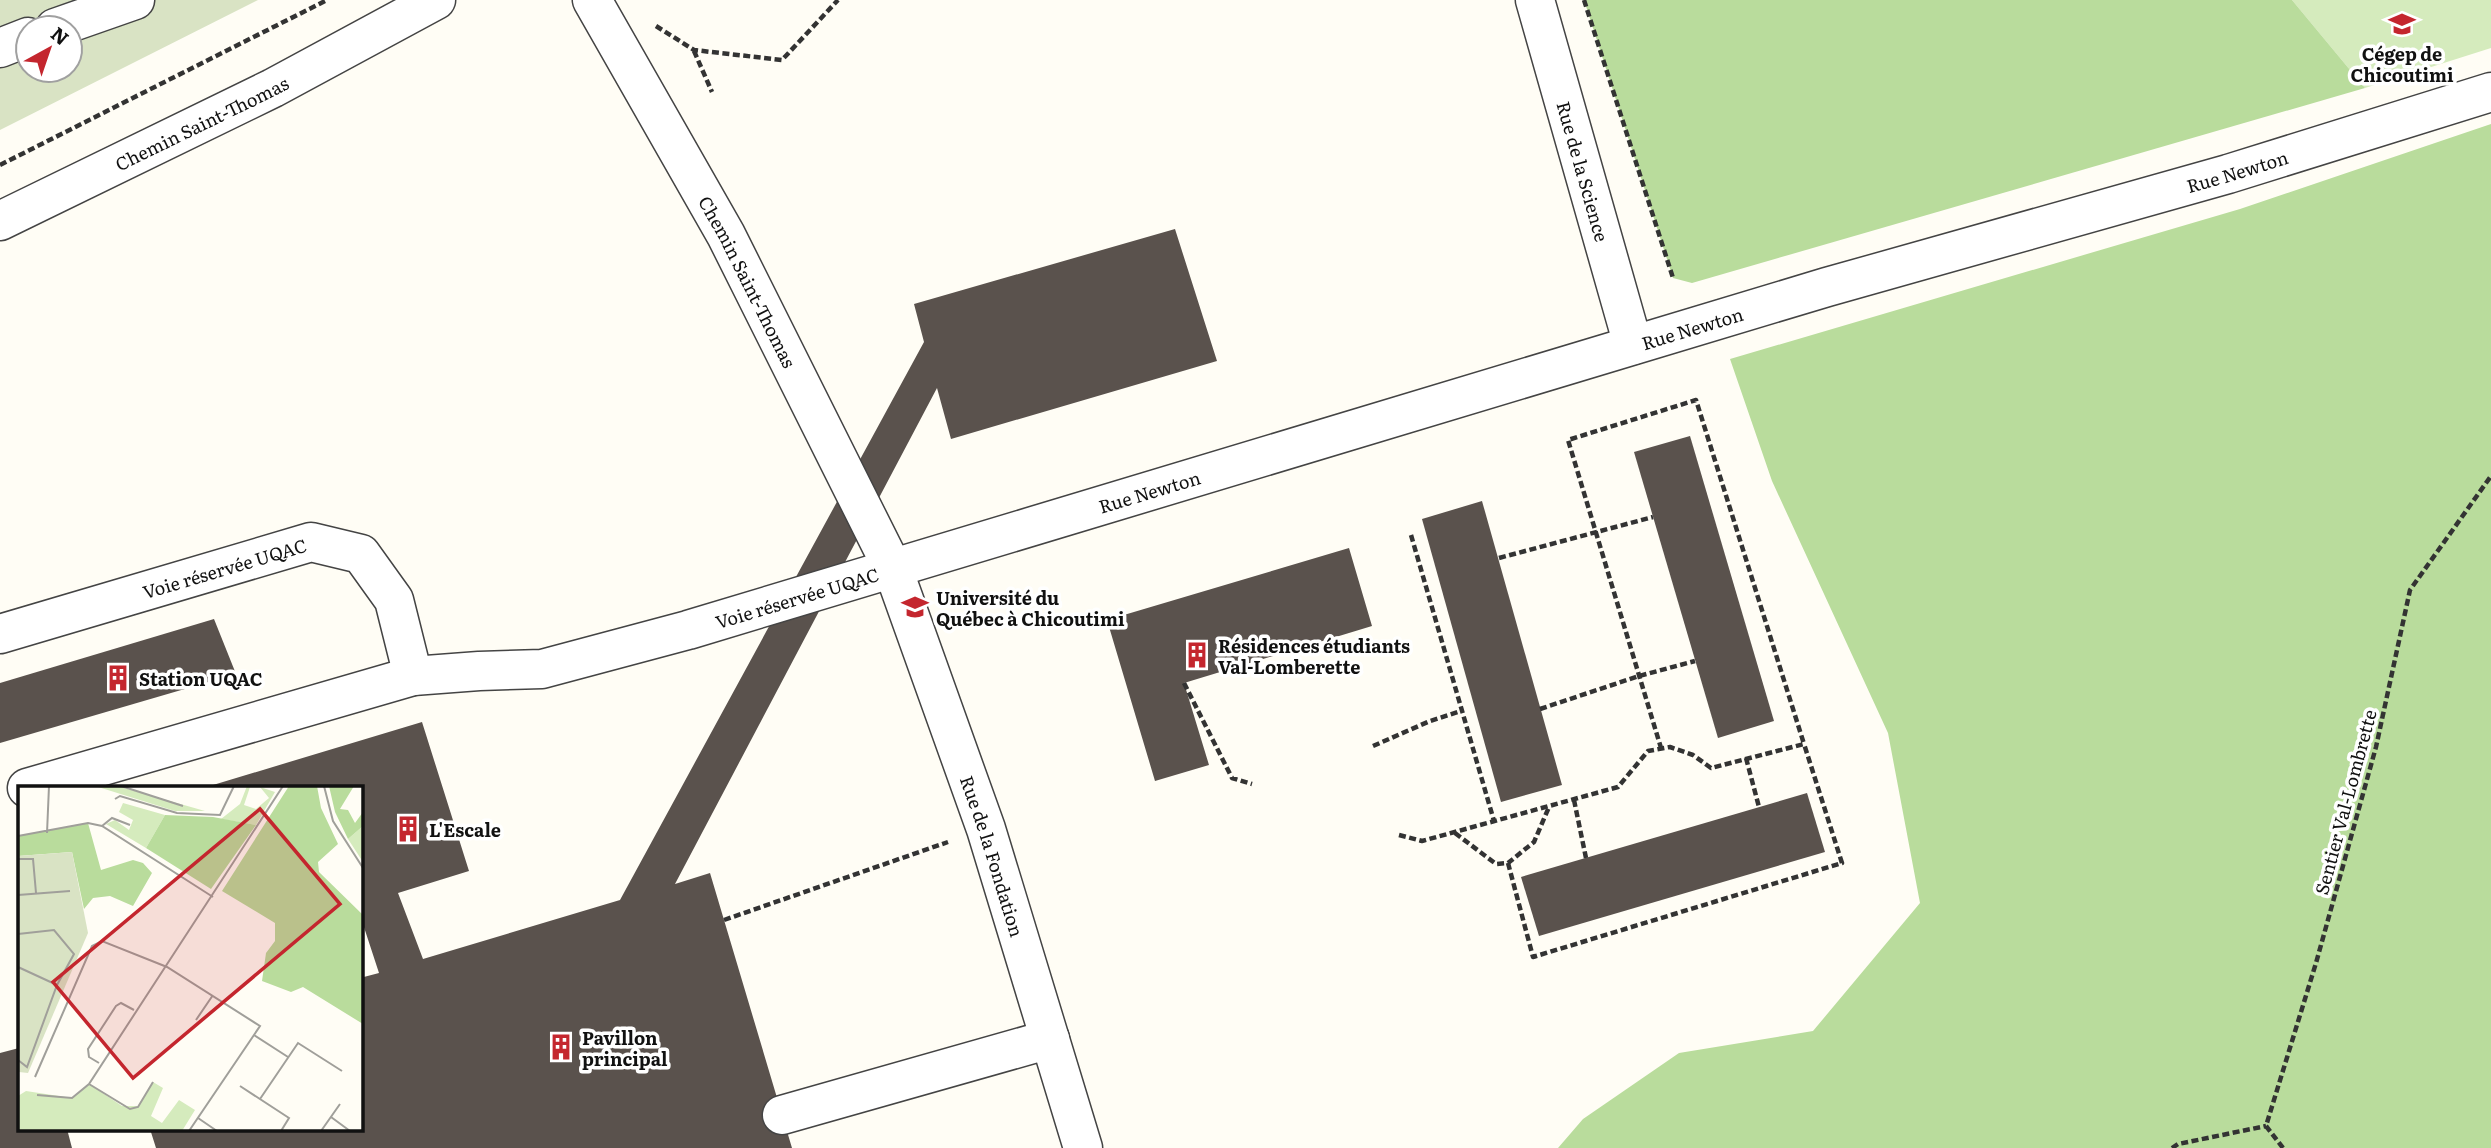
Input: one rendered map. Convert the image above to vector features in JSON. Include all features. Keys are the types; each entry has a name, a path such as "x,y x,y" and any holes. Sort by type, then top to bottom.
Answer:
{"street":[{"path":"84,18 135,0"},
{"name":"Chemin Saint-Thomas","path":"0,221 273,88 436,0"},
{"name":"Chemin Saint-Thomas","path":"592,0 726,235 893,569"},
{"name":"Rue de la Science","path":"1535,0 1633,345"},
{"name":"Rue Newton","path":"893,569 1827,286 2228,174 2491,92"},
{"name":"Voie réservée UQAC","path":"0,634 311,541 361,554 394,600 413,676"},
{"name":"Voie réservée UQAC","path":"34,786 413,676 542,669 688,630 893,569"},
{"name":"Rue de la Fondation","path":"893,569 986,829 1083,1148"},
{"path":"0,795 18,790"},
{"path":"782,1115 1050,1039"}],"path":[{"path":"0,165 327,0"},
{"path":"648,21 694,50 782,60 838,0"},
{"path":"1584,0 1673,278"},
{"path":"694,50 712,92"},
{"path":"1508,863 1533,957 1842,863 1696,400 1568,440 1661,748"},
{"name":"Sentier Val-Lombrette","path":"2266,1126 2316,964 2376,747 2410,590 2491,476"},
{"path":"1499,558 1653,517"},
{"path":"1411,536 1494,821"},
{"path":"1540,709 1639,676 1695,661"},
{"path":"1184,682 1232,778 1252,784"},
{"path":"1373,746 1430,721 1461,711"},
{"path":"1399,835 1422,841 1618,788 1648,751 1661,748 1670,747 1693,755 1710,768 1804,744"},
{"path":"1746,758 1759,807"},
{"path":"1574,800 1586,858"},
{"path":"1454,832 1496,863 1508,863 1534,842 1549,806"},
{"path":"724,920 986,829"},
{"path":"2172,1148 2178,1144 2266,1126 2284,1148"}],"green space":[{"path":"0,0 258,0 0,130"},
{"path":"1584,0 2292,0 2365,88 1692,283 1673,278"},
{"name":"Cégep de Chicoutimi","path":"2292,0 2491,0 2491,48 2365,88"},
{"path":"2491,124 2491,1148 1558,1148 1583,1119 1679,1053 1813,1031 1920,903 1888,733 1772,481 1730,359 2240,209"}],"building":[{"path":"1175,229 1217,361 951,439 937,388 675,884 710,873 792,1148 156,1148 150,1130 362,1130 362,977 379,973 362,921 362,786 213,785 422,722 469,871 398,893 423,959 620,900 924,342 914,304"},
{"path":"1690,436 1774,721 1718,738 1634,452"},
{"name":"Résidences étudiants Val-Lomberette","path":"1482,501 1562,785 1501,802 1422,519"},
{"name":"Résidences étudiants Val-Lomberette","path":"1349,548 1372,626 1184,683 1209,765 1155,781 1107,620"},
{"name":"Station UQAC","path":"214,619 236,674 0,743 0,683"},
{"path":"1807,793 1825,852 1539,936 1521,877"},
{"path":"18,1048 18,1130 67,1130 72,1148 0,1148 0,1053"}],"place":[{"name":"Cégep de Chicoutimi","path":"2402,24"},
{"name":"Université du Québec à Chicoutimi","path":"915,607"},
{"name":"Résidences étudiants Val-Lomberette","path":"1197,655"},
{"name":"Station UQAC","path":"118,678"},
{"name":"L'Escale","path":"408,829"},
{"name":"Pavillon principal","path":"561,1047"}]}
